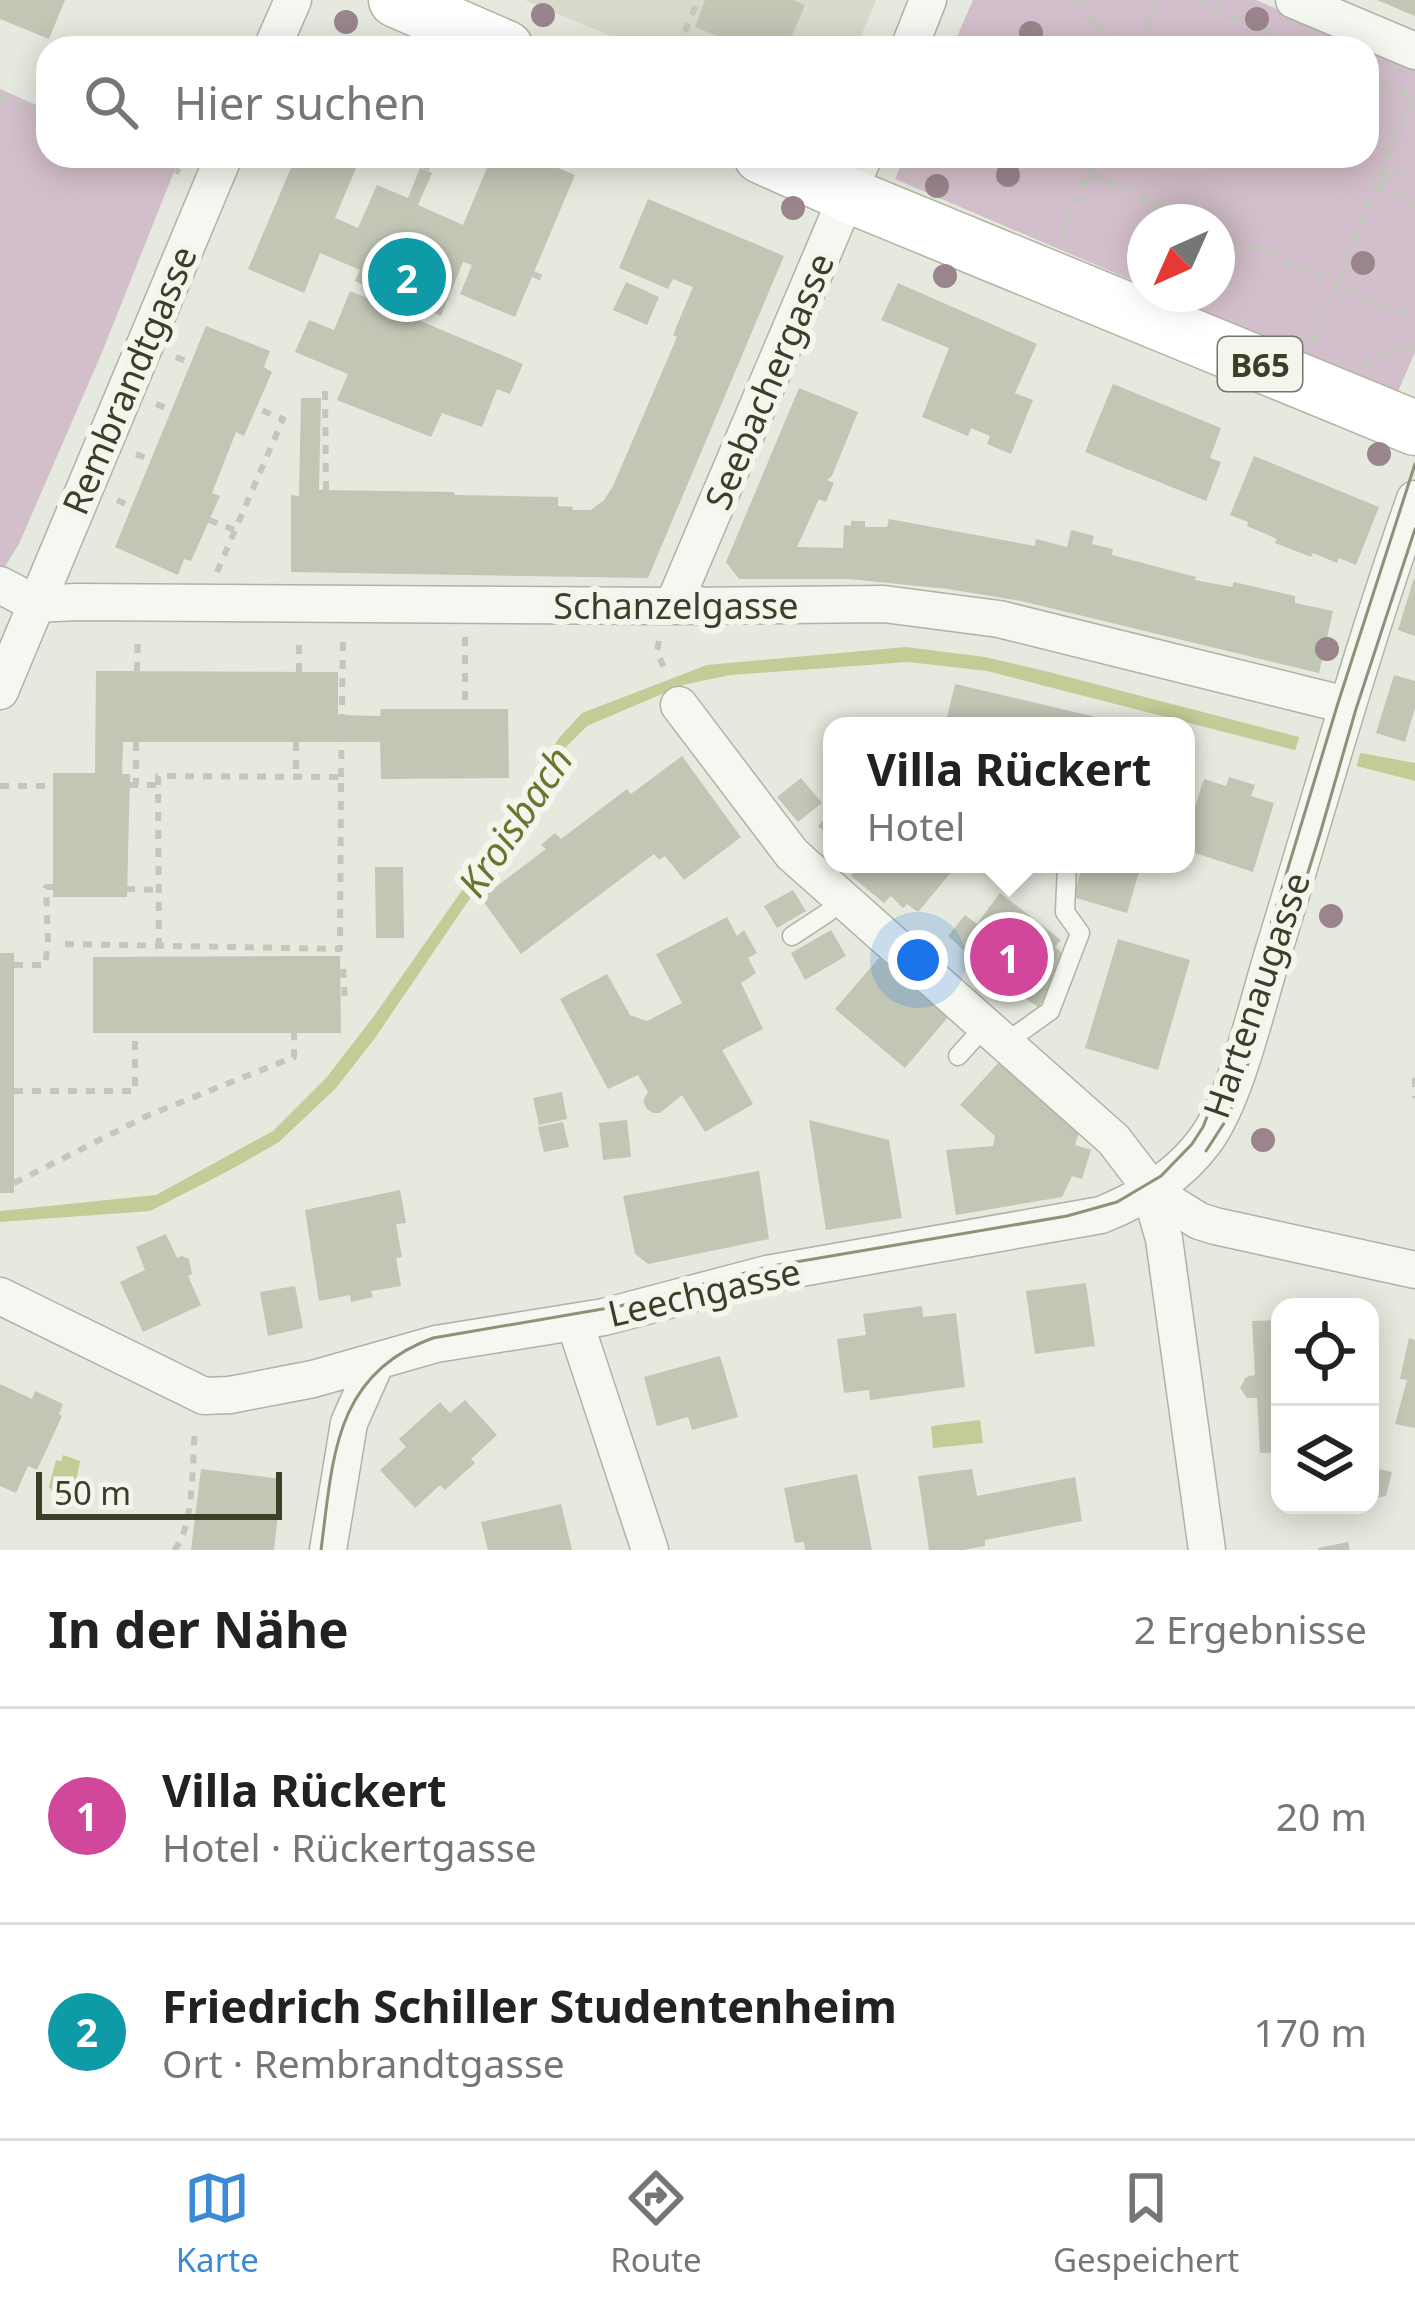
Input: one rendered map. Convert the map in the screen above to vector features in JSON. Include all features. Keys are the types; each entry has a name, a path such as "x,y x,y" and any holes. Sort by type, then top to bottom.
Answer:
{"main road":[{"path":"396,0 478,36"},
{"name":"B65","path":"821,168 856,175 1415,428"}],"street":[{"path":"277,36 293,0"},
{"path":"913,36 928,0"},
{"path":"1294,0 1415,51"},
{"name":"Rembrandtgasse","path":"36,604 219,168"},
{"name":"Seebachergasse","path":"673,606 856,175"},
{"name":"Hartenaugasse","path":"1151,1191 1204,1142 1222,1109 1415,499"},
{"name":"Schanzelgasse","path":"0,585 36,604 884,604 999,619 1342,721"},
{"path":"0,691 36,604"},
{"path":"679,705 792,854 1114,1140 1151,1191 1164,1239 1207,1550"},
{"path":"1151,1191 1198,1221 1415,1270"},
{"name":"Leechgasse","path":"0,1296 204,1396 230,1395 313,1379 457,1340 575,1323 678,1300 766,1274 1101,1215 1151,1191"},
{"path":"575,1323 650,1550"},
{"path":"328,1550 349,1424 376,1362"}],"lane":[{"path":"958,1056 1050,1011 1080,933 1065,913 1066,873"},
{"path":"792,936 842,898"}],"path":[{"path":"683,36 698,0"},
{"path":"1079,0 1097,29 1113,36"},
{"path":"1144,36 1159,0"},
{"path":"1197,0 1277,36"},
{"path":"1094,36 1097,29"},
{"path":"1310,349 1414,93 1379,80"},
{"path":"0,97 36,112"},
{"path":"1377,183 1415,164"},
{"path":"1060,241 1091,168"},
{"path":"1089,173 1158,204"},
{"path":"1377,183 1415,204"},
{"path":"1235,239 1415,319"},
{"path":"533,274 546,280"},
{"path":"1366,371 1374,353 1415,349"},
{"path":"172,355 191,363"},
{"path":"326,391 326,490"},
{"path":"153,403 171,410"},
{"path":"213,581 283,419 256,408"},
{"path":"132,452 151,460"},
{"path":"113,498 132,507"},
{"path":"209,520 235,530"},
{"path":"136,671 138,631"},
{"path":"298,633 298,672"},
{"path":"65,944 295,952 340,949 343,634"},
{"path":"465,637 465,709"},
{"path":"136,742 133,785 158,784"},
{"path":"296,742 296,777"},
{"path":"159,946 158,776 341,777"},
{"path":"0,786 53,786"},
{"path":"14,965 45,965 46,887 53,887"},
{"path":"127,889 158,890"},
{"path":"139,946 139,957"},
{"path":"344,969 345,1001"},
{"path":"14,1090 136,1091 135,1033"},
{"path":"14,1183 149,1115 294,1057 293,1033"},
{"path":"1415,1078 1415,1098"},
{"path":"174,1550 186,1526 195,1429"}],"shaded area":[{"path":"525,0 876,0 861,36 610,36"},
{"path":"973,0 1256,0 1340,36 957,36"},
{"path":"1379,53 1415,68 1415,352 1397,394 1205,312 1235,312 1235,204 1127,204 1127,278 895,179 900,168 1379,168"},
{"path":"0,89 36,105 36,168 175,168 19,544 4,568 0,565"}],"water":[{"name":"Kroisbach","path":"906,647 985,657 1415,763 1415,781 1195,724 1195,717 1166,717 987,671 908,662 730,675 683,685 587,726 563,750 375,1038 336,1088 279,1142 150,1211 0,1222 0,1211 156,1195 273,1131 327,1077 374,1016 472,876 559,738 582,713 707,665"},
{"path":"980,1420 983,1443 933,1448 931,1426"},
{"path":"63,1455 80,1461 73,1497 60,1500 49,1487 56,1460 61,1461"}],"pier":[{"path":"1301,731 1362,747 1355,772 1293,758"}],"building":[{"path":"0,0 65,0 50,36 0,19"},
{"path":"705,0 793,0 805,5 792,36 717,36 695,27"},
{"path":"1377,0 1415,0 1415,16"},
{"path":"291,168 356,168 335,218 358,228 377,185 408,198 420,168 432,173 418,205 463,225 487,168 558,168 575,175 515,317 460,294 472,265 463,262 441,316 411,303 406,315 523,364 510,394 497,389 482,427 442,413 431,437 337,400 348,374 295,352 309,320 334,330 350,291 370,299 374,289 355,281 360,270 320,253 304,293 248,269"},
{"path":"648,199 784,256 648,578 291,572 291,495 299,496 301,398 321,398 319,490 558,497 558,506 572,510 591,510 604,500 677,337 673,335 693,287 673,279 668,289 619,268"},
{"path":"626,282 659,297 647,325 613,310"},
{"path":"898,283 1037,344 1015,393 1033,400 1011,454 987,444 990,436 971,428 968,436 922,417 949,348 881,320"},
{"path":"206,326 270,351 264,367 272,372 244,436 236,432 212,493 220,496 191,561 184,559 178,575 115,547"},
{"path":"1113,384 1221,428 1210,458 1221,462 1206,501 1085,452"},
{"path":"799,388 858,412 827,480 834,483 826,502 819,499 797,547 843,548 844,525 851,526 851,521 865,521 865,527 887,527 889,519 1035,546 1036,539 1067,547 1071,530 1094,536 1092,544 1113,549 1112,555 1195,580 1232,587 1234,582 1295,596 1295,603 1333,611 1319,673 1021,601 948,589 849,579 739,579 726,562"},
{"path":"1254,456 1379,507 1356,565 1313,553 1311,557 1275,543 1277,539 1230,515"},
{"path":"1415,579 1415,636 1398,630"},
{"path":"96,671 338,672 338,715 380,716 381,709 508,709 509,778 381,779 380,742 123,742 122,774 130,774 127,897 53,897 53,773 95,773"},
{"path":"1394,675 1415,681 1415,708 1405,742 1376,733"},
{"path":"955,684 1095,717 947,717"},
{"path":"682,756 741,837 684,880 665,856 659,860 654,854 521,954 481,898 546,849 541,845 555,833 561,839 627,789 631,794"},
{"path":"1229,777 1255,785 1251,796 1274,803 1253,872 1195,853 1195,807 1204,779 1226,786"},
{"path":"801,778 822,803 798,822 777,797"},
{"path":"375,867 403,867 404,938 376,938"},
{"path":"950,873 918,912 907,904 903,908 891,896 884,903 851,876"},
{"path":"1080,873 1139,873 1127,913 1073,897"},
{"path":"793,890 806,911 777,928 764,906"},
{"path":"1000,893 1061,940 1055,947 1068,958 1038,1007 990,974 948,936 965,915 977,924"},
{"path":"727,917 737,936 744,930 757,953 748,958 756,973 741,983 763,1029 722,1050 753,1104 705,1132 682,1095 660,1113 647,1109 643,1101 648,1092 638,1075 608,1089 560,999 607,974 630,1015 647,1021 682,1003 656,954"},
{"path":"831,930 846,956 805,980 791,953"},
{"path":"1118,939 1190,960 1158,1070 1085,1048"},
{"path":"0,953 14,953 14,1193 0,1193"},
{"path":"340,956 341,1033 93,1033 93,957"},
{"path":"879,958 948,1017 905,1068 835,1009"},
{"path":"1000,1061 1080,1129 1075,1145 1091,1150 1082,1179 1072,1176 1062,1197 956,1215 946,1150 993,1146 995,1136 960,1105"},
{"path":"562,1092 567,1119 539,1125 533,1098"},
{"path":"627,1120 631,1157 603,1160 599,1123"},
{"path":"809,1120 889,1140 902,1218 826,1230"},
{"path":"563,1122 569,1147 544,1152 538,1127"},
{"path":"759,1171 769,1239 648,1264 635,1254 623,1196"},
{"path":"400,1190 406,1223 396,1224 401,1286 371,1291 373,1297 351,1302 350,1295 319,1301 305,1210"},
{"path":"166,1234 177,1258 189,1259 192,1274 188,1276 201,1305 143,1332 120,1282 145,1270 136,1247"},
{"path":"1086,1283 1095,1346 1035,1354 1026,1291"},
{"path":"295,1286 303,1328 268,1336 260,1292"},
{"path":"922,1306 923,1317 956,1313 965,1387 870,1400 869,1390 844,1393 837,1339 866,1335 863,1314"},
{"path":"1271,1320 1271,1452 1260,1453 1257,1398 1247,1398 1240,1388 1246,1377 1255,1375 1252,1321"},
{"path":"1409,1338 1415,1340 1415,1428 1395,1424 1407,1380 1400,1379"},
{"path":"720,1356 738,1417 692,1430 688,1417 657,1426 644,1377"},
{"path":"0,1384 32,1399 35,1391 63,1404 37,1470 28,1466 16,1493 0,1486"},
{"path":"465,1400 497,1435 445,1490 440,1485 415,1508 380,1470 406,1447 399,1439 440,1402 450,1413"},
{"path":"201,1469 282,1479 274,1550 191,1550"},
{"path":"972,1469 977,1496 1075,1477 1082,1521 985,1540 985,1546 964,1550 929,1550 918,1476"},
{"path":"1379,1469 1392,1472 1386,1496 1379,1497"},
{"path":"857,1474 872,1550 805,1550 804,1542 795,1543 784,1488"},
{"path":"561,1504 572,1550 488,1550 481,1522"},
{"path":"1348,1542 1350,1550 1318,1550 1318,1548"}],"tram line":[{"path":"321,1550 335,1453 357,1397 400,1354 433,1338 620,1306 772,1266 1067,1216 1117,1202 1161,1176 1203,1127 1232,1053 1415,464"},
{"path":"1206,1151 1228,1117 1249,1061 1415,529"}],"place":[{"name":"Friedrich Schiller Studentenheim","path":"407,277"},
{"name":"Villa Rückert","path":"1009,957"}]}
